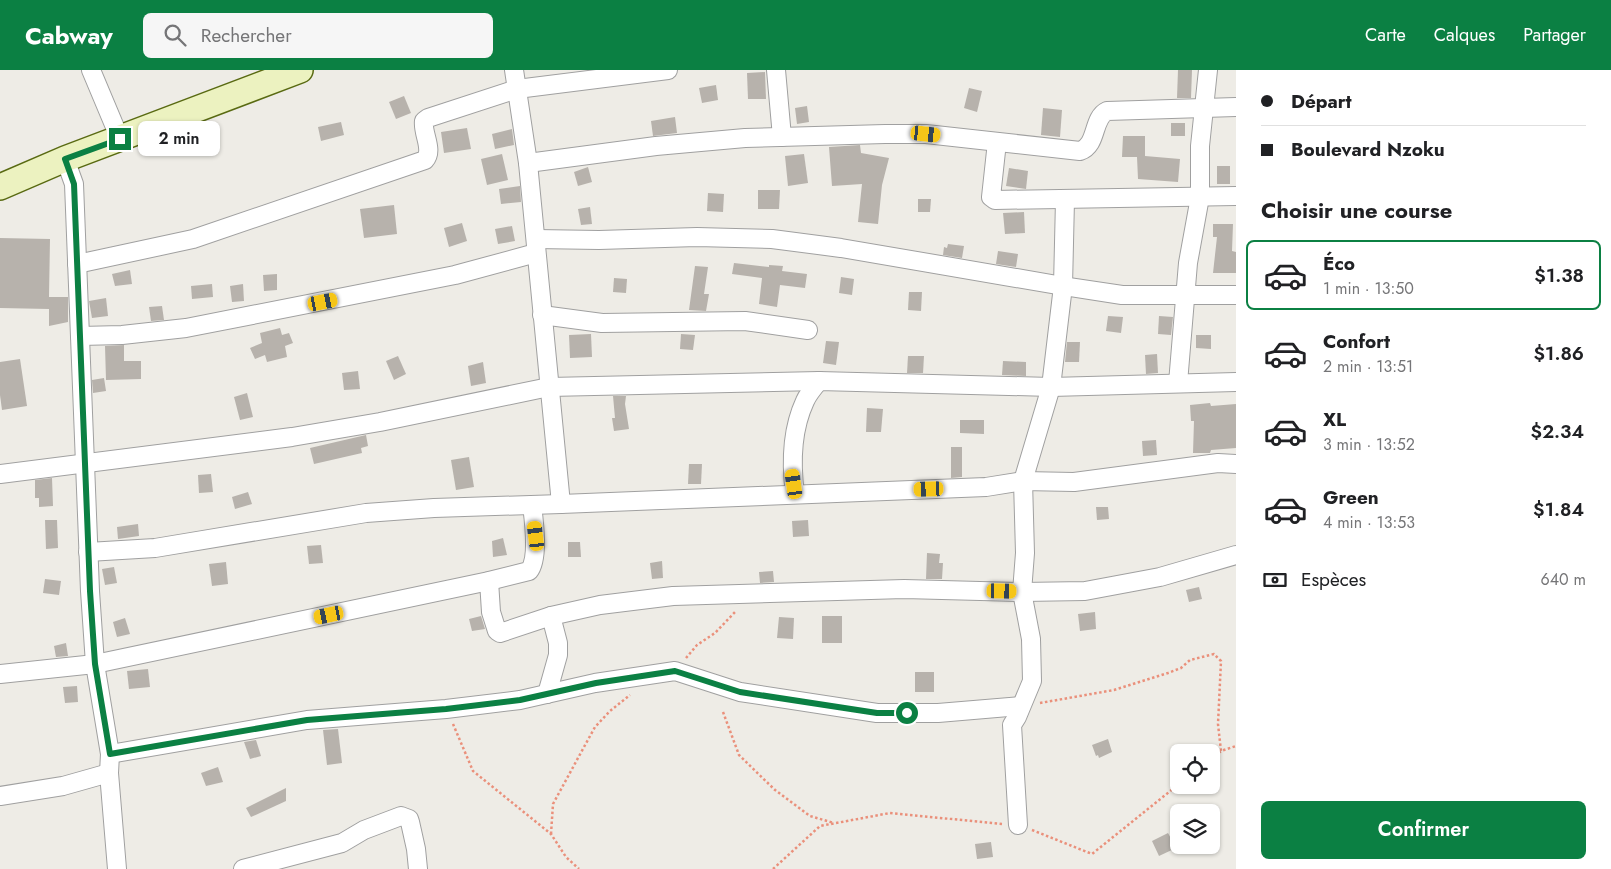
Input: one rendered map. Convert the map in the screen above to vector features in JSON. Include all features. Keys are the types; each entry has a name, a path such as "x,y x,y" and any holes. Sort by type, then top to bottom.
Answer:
{"street":[{"path":"91,70 120,139"},
{"path":"0,187 65,159 300,70"},
{"path":"514,70 528,163 561,504"},
{"path":"77,264 193,240 425,160 429,152 423,127 424,121 428,118 517,89 668,70"},
{"path":"776,70 782,137"},
{"path":"1178,384 1188,263 1200,197 1200,146 1208,70"},
{"path":"528,163 656,146 745,138 885,134 926,134 1080,150 1089,146 1101,116 1107,111 1236,107"},
{"path":"997,142 991,197 993,199 1065,200 1236,196"},
{"path":"65,159 74,184 88,552 95,664 110,754 109,773 117,869"},
{"path":"1018,825 1012,725 1018,717 1032,681 1031,639 1022,592 1025,553 1023,481 1051,387 1063,286 1065,200"},
{"path":"80,336 122,335 186,328 455,276 536,246 600,240 697,236 772,239 841,248 1122,295 1236,296"},
{"path":"542,315 602,323 745,321 808,330"},
{"path":"795,494 793,458 798,425 806,400 819,381"},
{"path":"0,474 292,437 380,422 549,387 819,381 1051,387 1236,382"},
{"path":"88,552 155,548 366,513 434,508 986,487 1023,481 1074,482 1218,463 1236,464"},
{"path":"0,674 95,664 529,572 536,536 532,505"},
{"path":"489,581 491,612 498,633 551,616 600,605 657,598 752,593 904,589 1022,592 1085,591 1160,577 1236,555"},
{"path":"547,694 558,654 558,643 551,616"},
{"path":"110,754 307,720 446,709 520,700 596,683 675,671 740,692 877,713 938,713 1021,706"},
{"path":"0,796 63,786 109,773"},
{"path":"243,869 342,843 364,830 401,816 409,819 410,822 418,869"}],"path":[{"path":"675,671 697,645 716,633 752,593"},
{"path":"1021,706 1114,690 1182,668 1190,660 1214,654 1221,661 1218,724 1221,751 1236,746"},
{"path":"551,834 552,804 584,747 596,727 610,712 636,690"},
{"path":"446,709 473,771 551,834 566,857 579,869"},
{"path":"723,712 739,755 775,790 810,816 835,824"},
{"path":"773,869 820,826 890,813 1018,825 1092,854 1170,791"}],"building":[{"path":"1178,70 1192,70 1191,98 1177,98"},
{"path":"765,72 766,99 748,99 747,73"},
{"path":"716,85 718,100 702,103 699,88"},
{"path":"969,88 982,91 977,112 964,108"},
{"path":"404,96 411,113 396,119 389,102"},
{"path":"807,106 809,122 797,124 795,108"},
{"path":"1043,108 1062,110 1060,137 1041,135"},
{"path":"675,117 677,133 653,136 651,121"},
{"path":"341,122 344,135 321,141 318,127"},
{"path":"1171,123 1185,123 1185,136 1171,136"},
{"path":"467,128 471,149 444,153 441,132"},
{"path":"512,129 514,145 495,149 492,134"},
{"path":"1123,136 1145,136 1145,156 1180,159 1178,182 1138,179 1137,157 1122,157"},
{"path":"860,145 861,153 889,158 882,185 878,224 858,222 862,184 832,186 829,147"},
{"path":"502,154 508,180 487,185 481,159"},
{"path":"804,154 808,183 788,186 785,156"},
{"path":"1217,166 1230,166 1230,184 1217,184"},
{"path":"588,167 592,182 578,186 574,172"},
{"path":"1009,168 1028,171 1026,189 1006,186"},
{"path":"520,186 521,202 501,204 499,189"},
{"path":"758,190 780,190 779,209 758,209"},
{"path":"708,193 724,194 723,212 707,211"},
{"path":"918,199 931,199 930,212 918,212"},
{"path":"394,205 397,234 364,238 360,209"},
{"path":"590,207 592,224 581,225 578,209"},
{"path":"1024,212 1025,233 1005,234 1003,213"},
{"path":"462,223 467,241 449,247 444,228"},
{"path":"1213,224 1233,224 1232,251 1236,252 1236,273 1213,273 1217,237 1213,237"},
{"path":"512,226 515,241 498,244 495,229"},
{"path":"0,238 50,239 49,297 68,297 68,322 49,326 49,309 0,308"},
{"path":"948,244 964,246 962,258 943,255 944,247 947,248"},
{"path":"998,251 1018,254 1016,267 996,264"},
{"path":"734,263 769,267 769,265 783,266 782,271 807,274 805,288 780,285 777,307 759,304 762,278 732,274"},
{"path":"695,266 708,267 704,294 709,294 706,311 689,310"},
{"path":"130,270 132,284 115,286 112,274"},
{"path":"277,274 277,290 264,291 263,275"},
{"path":"841,277 854,279 852,295 839,293"},
{"path":"614,278 627,279 626,293 613,292"},
{"path":"212,284 213,297 192,299 191,286"},
{"path":"243,284 244,301 232,302 230,286"},
{"path":"909,292 922,292 921,311 908,310"},
{"path":"106,298 108,316 92,318 89,301"},
{"path":"162,306 164,320 151,321 149,307"},
{"path":"1108,316 1123,317 1121,333 1106,331"},
{"path":"1159,316 1173,317 1171,335 1158,334"},
{"path":"280,328 282,335 289,333 293,343 285,346 287,357 267,362 265,355 255,359 250,348 262,343 260,333"},
{"path":"591,334 592,357 570,358 569,335"},
{"path":"681,334 695,335 693,350 680,349"},
{"path":"1196,335 1211,335 1211,349 1196,348"},
{"path":"826,341 839,342 836,365 823,363"},
{"path":"1067,342 1080,342 1079,362 1065,362"},
{"path":"124,345 124,361 141,361 141,379 106,380 105,346"},
{"path":"1157,354 1158,373 1146,374 1145,355"},
{"path":"398,356 406,374 394,380 386,361"},
{"path":"908,356 924,356 923,373 907,373"},
{"path":"20,359 27,406 2,410 0,362"},
{"path":"1003,361 1026,362 1026,376 1002,375"},
{"path":"483,362 486,383 471,386 468,366"},
{"path":"358,371 360,389 344,390 342,373"},
{"path":"104,378 106,391 93,393 92,380"},
{"path":"247,393 253,417 240,420 234,397"},
{"path":"613,396 626,396 625,404 629,429 614,431 612,418 615,418"},
{"path":"1210,403 1211,406 1236,404 1236,448 1211,450 1210,453 1193,453 1194,421 1191,421 1190,405"},
{"path":"867,408 883,409 881,432 866,432"},
{"path":"960,420 984,420 984,434 960,433"},
{"path":"366,435 368,446 361,448 362,453 314,464 310,448"},
{"path":"1156,440 1157,455 1143,456 1142,441"},
{"path":"951,447 962,447 962,477 951,478"},
{"path":"469,457 474,487 456,490 451,460"},
{"path":"689,464 702,464 701,484 688,484"},
{"path":"211,474 213,492 199,493 198,475"},
{"path":"52,478 53,506 39,507 39,498 35,498 35,480"},
{"path":"248,492 252,504 235,509 232,497"},
{"path":"1096,507 1108,507 1109,519 1097,520"},
{"path":"45,520 57,520 58,548 46,549"},
{"path":"808,520 809,536 793,537 792,521"},
{"path":"138,524 139,536 118,539 117,527"},
{"path":"503,538 507,555 493,557 492,541"},
{"path":"568,542 580,542 581,557 568,557"},
{"path":"321,545 323,563 309,564 307,546"},
{"path":"927,553 940,554 939,563 943,563 942,579 926,579"},
{"path":"662,561 663,578 652,579 650,563"},
{"path":"226,562 228,584 212,586 209,564"},
{"path":"114,567 117,583 105,585 102,569"},
{"path":"773,571 774,582 760,583 759,572"},
{"path":"45,579 61,581 59,595 43,593"},
{"path":"1199,587 1202,599 1189,602 1186,590"},
{"path":"1095,612 1096,629 1080,631 1078,614"},
{"path":"481,616 485,629 472,631 469,619"},
{"path":"822,616 842,616 842,643 822,643"},
{"path":"779,617 794,618 793,639 777,638"},
{"path":"125,618 130,634 117,637 113,622"},
{"path":"66,643 68,656 56,657 54,646"},
{"path":"148,669 150,687 129,689 127,671"},
{"path":"915,672 934,672 934,692 915,692"},
{"path":"77,686 78,702 65,703 63,687"},
{"path":"338,729 342,763 327,765 323,730"},
{"path":"1108,739 1112,752 1099,758 1098,755 1096,756 1092,745"},
{"path":"256,740 261,756 250,759 244,742"},
{"path":"218,767 223,782 206,786 201,773"},
{"path":"286,788 286,801 251,817 246,808"},
{"path":"1168,833 1170,837 1170,851 1159,856 1152,841"},
{"path":"991,842 993,857 977,859 975,844"}],"route":[{"path":"120,139 65,159 74,184 90,591 95,664 110,754 307,720 446,709 520,700 596,683 675,671 740,692 837,708 877,713 907,713"}]}
